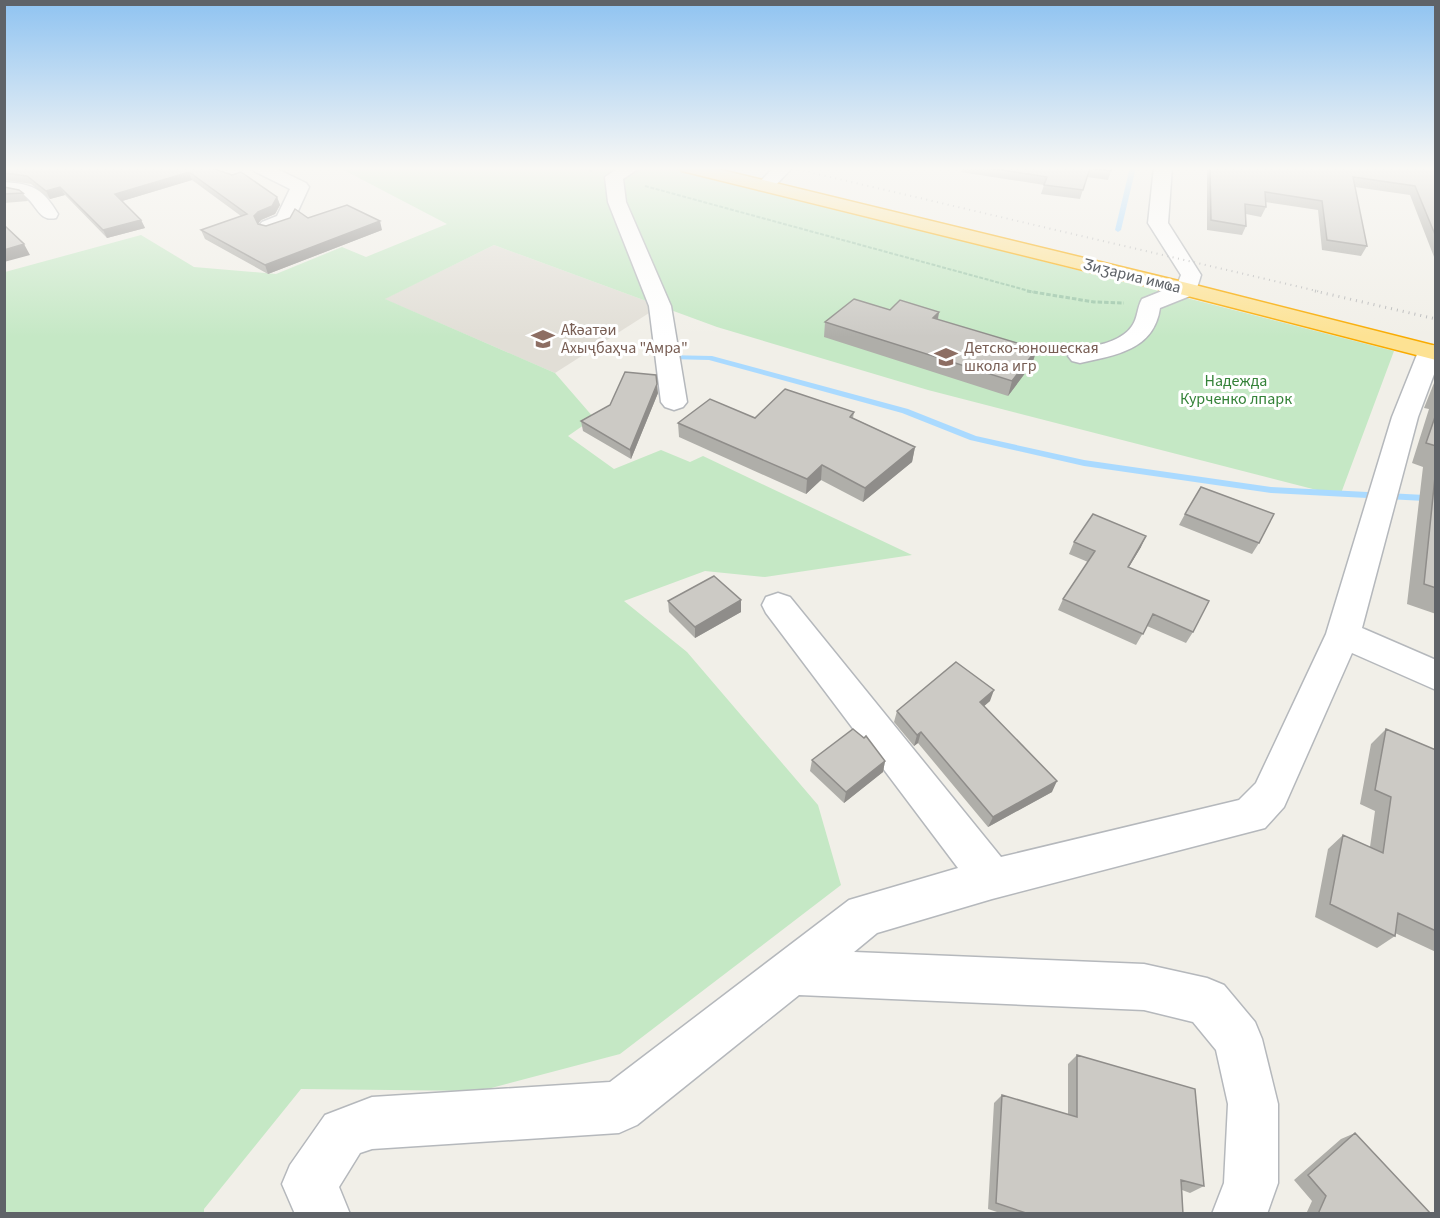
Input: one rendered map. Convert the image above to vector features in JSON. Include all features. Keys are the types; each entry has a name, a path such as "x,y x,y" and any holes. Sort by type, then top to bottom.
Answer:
{"highway":[{"name":"Ӡиӡариа имҩа","path":"920,224 1433,352"}],"street":[{"path":"269,226 275,224"},
{"path":"626,224 660,306 674,402"},
{"path":"1080,356 1128,343 1142,332 1150,304 1187,289 1191,275 1159,224"},
{"path":"323,1214 309,1184 343,1133 372,1123 619,1107 789,972 865,915 992,879 1251,815 1270,795 1343,634 1405,417 1433,352"},
{"path":"778,605 992,879"},
{"path":"1343,634 1436,676"},
{"path":"789,972 1144,987 1207,1002 1238,1039 1253,1104 1251,1183 1239,1214"}],"path":[{"path":"784,224 1036,293 1094,302 1150,304"}],"shaded area":[{"name":"Аҟәатәи Ахыҷбаҳча \"Амра\"","path":"494,245 660,306 555,373 384,299"}],"green space":[{"name":"Надежда Курченко лпарк","path":"447,224 896,224 1394,351 1340,496 928,390 717,327 494,245 385,299 555,373 594,418 568,436 614,469 661,450 690,462 703,456 912,555 765,577 705,571 624,601 687,652 818,805 841,885 620,1054 480,1091 301,1089 204,1209 204,1213 5,1214 5,272 141,235 194,267 276,274 342,247 366,257"}],"building":[{"path":"97,224 126,224 103,230"},
{"path":"219,224 266,226 272,224 373,224 265,265 201,230"},
{"path":"1325,224 1363,224 1367,246 1327,240"},
{"path":"1431,224 1436,224 1436,237"},
{"path":"4,225 24,244 4,250"},
{"path":"854,299 890,310 900,300 939,312 933,318 1037,349 1012,381 825,322"},
{"path":"625,372 656,375 657,384 630,450 581,421 610,405"},
{"path":"785,389 854,412 850,417 915,447 865,488 822,465 807,479 678,423 710,399 755,418"},
{"path":"1436,414 1436,446 1426,443"},
{"path":"1436,467 1436,588 1424,584"},
{"path":"1201,487 1274,514 1259,543 1185,514"},
{"path":"1093,514 1146,536 1128,567 1209,601 1193,632 1153,614 1143,634 1063,599 1095,551 1074,542"},
{"path":"714,576 741,600 695,627 668,601"},
{"path":"956,662 994,690 980,702 1057,781 993,817 921,732 917,735 897,711"},
{"path":"853,729 864,738 866,736 885,761 846,792 812,760"},
{"path":"1386,729 1436,750 1436,931 1398,913 1395,936 1330,904 1343,835 1383,853 1391,797 1375,790"},
{"path":"1077,1055 1195,1089 1204,1186 1181,1180 1183,1214 1029,1214 996,1203 1002,1095 1077,1117"},
{"path":"1355,1133 1431,1214 1318,1214 1326,1196 1308,1175"}],"waterway":[{"path":"1118,230 1119,224"},
{"path":"668,357 709,358 905,411 973,438 1084,463 1271,490 1425,498 1436,501"}],"railway":[{"path":"1030,224 1321,292"},
{"path":"1315,291 1436,319"}],"place":[{"name":"Аҟәатәи Ахыҷбаҳча \"Амра\"","path":"543,339"},
{"name":"Детско-юношеская школа игр","path":"946,357"}]}
